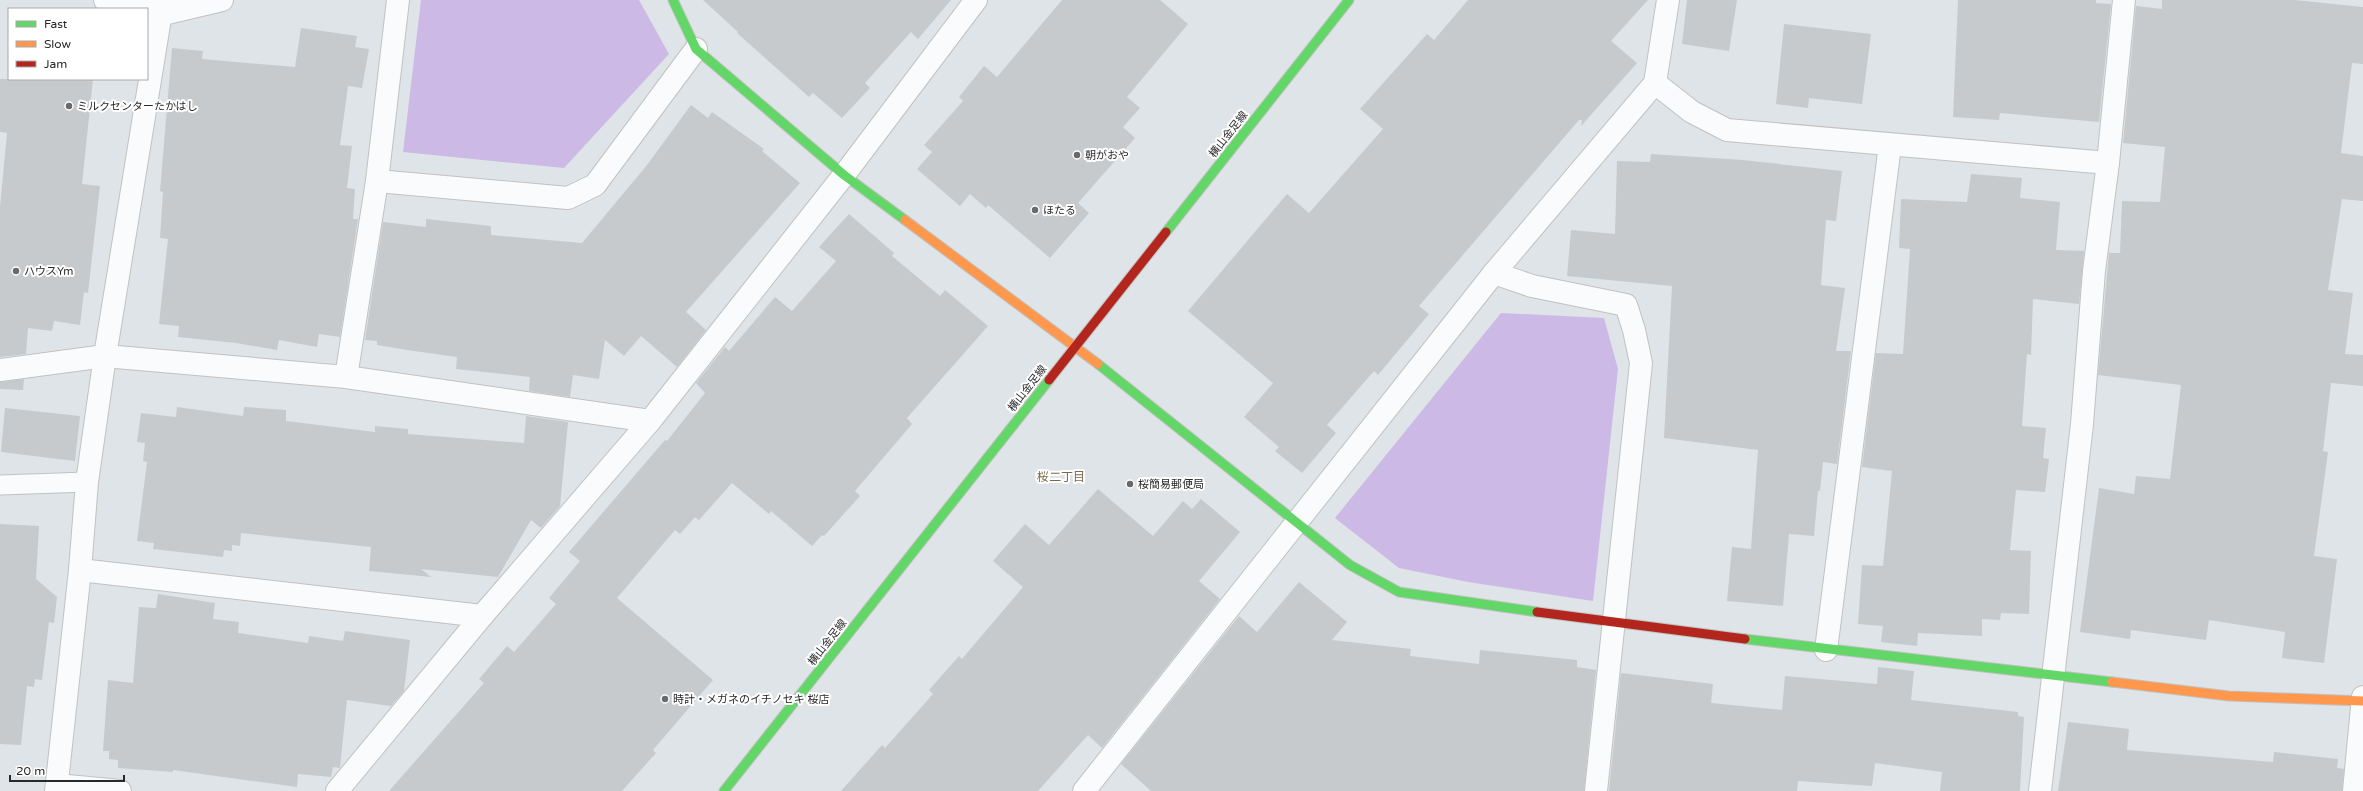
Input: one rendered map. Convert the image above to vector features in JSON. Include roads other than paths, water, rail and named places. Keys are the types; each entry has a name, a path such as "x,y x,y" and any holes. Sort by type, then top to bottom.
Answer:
{"street":[{"path":"105,0 137,8"},
{"path":"148,74 158,8 222,0"},
{"path":"346,377 377,181 398,0"},
{"path":"673,0 696,49 844,175 1076,346 1297,524 1350,564 1399,592 1614,623 1826,650 2053,674 2228,696 2363,699 2354,791"},
{"path":"337,791 482,616 650,421 844,175 976,0"},
{"name":"横山金足線","path":"724,791 1349,0"},
{"path":"1084,791 1297,524 1494,273 1655,83 1668,0"},
{"path":"2040,791 2082,424 2094,271 2108,162 2124,0"},
{"path":"377,181 568,198 596,185 696,49"},
{"path":"120,791 56,788 80,570 87,482 147,80"},
{"path":"1655,83 1692,112 1727,130 1890,145 2108,162"},
{"path":"1826,650 1890,145"},
{"path":"1494,273 1532,286 1626,305 1634,330 1641,363 1596,791"},
{"path":"0,370 105,356 346,377 650,421"},
{"path":"80,570 482,616"}],"lane":[{"path":"0,485 87,482"}],"place":[{"name":"ミルクセンターたかはし","path":"69,106"},
{"name":"朝がおや","path":"1077,155"},
{"name":"ほたる","path":"1035,210"},
{"name":"ハウスYm","path":"16,271"},
{"name":"桜簡易郵便局","path":"1130,484"},
{"name":"時計・メガネのイチノセキ 桜店","path":"665,699"}],"district":[{"name":"桜二丁目","path":"1061,477"}]}
